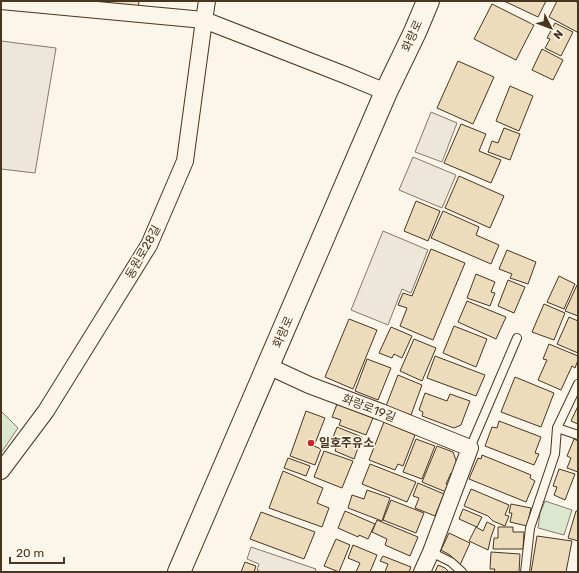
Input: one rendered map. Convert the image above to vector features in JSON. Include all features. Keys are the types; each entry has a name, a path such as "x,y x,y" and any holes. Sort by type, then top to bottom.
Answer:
{"main road":[{"name":"화랑로","path":"179,572 386,92 428,1"}],"street":[{"path":"1,1 204,20 386,92"},
{"name":"동원로28길","path":"1,471 46,411 149,245 185,161 207,1"},
{"name":"화랑로19길","path":"268,366 309,385 470,448"},
{"path":"422,572 470,448"}],"lane":[{"path":"470,448 517,338"},
{"path":"525,572 530,528 555,454 557,428 578,384"},
{"path":"557,428 578,435"},
{"path":"431,552 451,562 462,572"}],"green space":[{"path":"1,411 18,428 1,453"},
{"path":"545,501 572,510 564,535 538,528 540,513"}],"shaded area":[{"path":"1,41 56,48 35,173 1,169"},
{"path":"431,112 457,123 442,162 415,152"},
{"path":"413,157 456,175 442,208 399,190"},
{"path":"383,231 428,250 411,293 402,289 388,325 351,310"},
{"path":"251,547 316,569 315,572 261,572 257,570 259,564 247,559"}],"building":[{"path":"76,1 139,1 138,10"},
{"path":"504,1 546,1 538,17"},
{"path":"557,1 575,1 578,3 577,32 549,17"},
{"path":"492,4 534,25 516,60 474,39"},
{"path":"555,23 573,32 561,56 545,48 550,39 547,38"},
{"path":"542,49 563,60 553,80 532,70"},
{"path":"458,61 494,77 473,124 437,108"},
{"path":"510,86 533,96 519,131 496,121"},
{"path":"461,124 486,134 479,151 501,160 491,183 444,163"},
{"path":"504,128 520,134 510,160 488,152 492,141 498,143"},
{"path":"459,176 504,196 490,228 445,208"},
{"path":"416,201 440,211 428,241 404,231"},
{"path":"443,211 479,227 476,235 499,245 491,264 431,238"},
{"path":"431,249 465,263 433,340 400,326 407,308 398,305 403,293 412,296"},
{"path":"507,250 536,262 528,284 510,278 512,274 499,269"},
{"path":"476,274 495,282 491,292 495,293 490,306 467,298"},
{"path":"559,276 575,284 564,309 547,302"},
{"path":"508,280 525,287 514,313 498,306"},
{"path":"577,285 578,286 578,316 565,311"},
{"path":"467,301 506,317 496,339 458,322"},
{"path":"544,304 565,313 554,340 532,332"},
{"path":"569,317 578,321 578,353 557,344"},
{"path":"349,319 377,330 353,389 325,377"},
{"path":"454,326 487,339 476,367 443,353"},
{"path":"391,327 412,336 402,358 394,354 392,358 379,353"},
{"path":"414,339 436,348 422,381 400,371"},
{"path":"549,344 578,356 575,368 572,366 561,390 538,380 547,360 543,359"},
{"path":"435,356 485,375 476,396 427,378"},
{"path":"367,359 391,368 378,400 355,391"},
{"path":"398,375 422,385 411,415 386,406"},
{"path":"515,377 554,393 541,427 501,412"},
{"path":"425,393 447,401 450,394 470,401 461,425 454,428 422,416 423,412 419,410"},
{"path":"337,404 373,418 366,435 339,425 341,420 332,417"},
{"path":"578,406 578,424 571,421"},
{"path":"306,411 325,418 314,446 321,449 315,465 290,456"},
{"path":"499,421 541,437 535,453 539,454 534,465 485,446 492,427 497,428"},
{"path":"384,422 415,435 403,466 398,464 395,470 369,460"},
{"path":"337,427 362,437 354,459 335,451 338,442 332,440"},
{"path":"416,439 435,446 422,479 403,472"},
{"path":"574,439 578,441 578,472 567,468 571,458 567,456"},
{"path":"437,446 453,452 457,463 453,474 451,473 446,484 449,485 446,492 422,482"},
{"path":"324,451 353,461 342,488 314,477"},
{"path":"482,455 531,475 530,478 535,481 526,502 469,479 478,458 481,459"},
{"path":"288,458 310,466 306,476 284,468"},
{"path":"370,464 416,482 407,502 362,484"},
{"path":"559,469 575,474 565,500 554,495 557,487 553,486"},
{"path":"283,471 323,488 317,503 329,508 322,527 269,508"},
{"path":"418,483 444,494 435,516 415,508 419,498 413,496"},
{"path":"471,489 509,505 505,515 509,516 505,526 493,521 488,516 464,506"},
{"path":"367,490 390,498 382,521 348,508 352,495 364,499"},
{"path":"391,500 424,513 416,533 383,520"},
{"path":"511,504 531,508 527,526 510,522 512,513 509,513"},
{"path":"463,509 482,517 477,527 459,519"},
{"path":"345,511 375,524 368,539 359,535 358,537 338,528"},
{"path":"576,511 578,511 578,541 568,538"},
{"path":"261,512 315,532 304,559 250,539"},
{"path":"377,520 418,537 410,556 385,545 387,539 372,532"},
{"path":"487,522 495,526 488,550 469,541 476,527 483,531"},
{"path":"498,527 513,527 513,532 524,532 523,549 493,549 494,538 498,538"},
{"path":"449,533 470,543 460,565 450,555 441,550"},
{"path":"537,536 572,541 566,572 531,572"},
{"path":"336,539 350,545 339,572 324,566"},
{"path":"353,545 377,555 370,572 356,572 360,563 348,558"},
{"path":"491,552 520,554 519,572 494,572 495,569 490,569"},
{"path":"383,556 411,567 409,572 385,572 388,564 380,561"},
{"path":"245,562 256,566 254,572 241,572"},
{"path":"438,565 445,568 449,572 435,572"}],"place":[{"name":"일호주유소","path":"311,443"}]}
